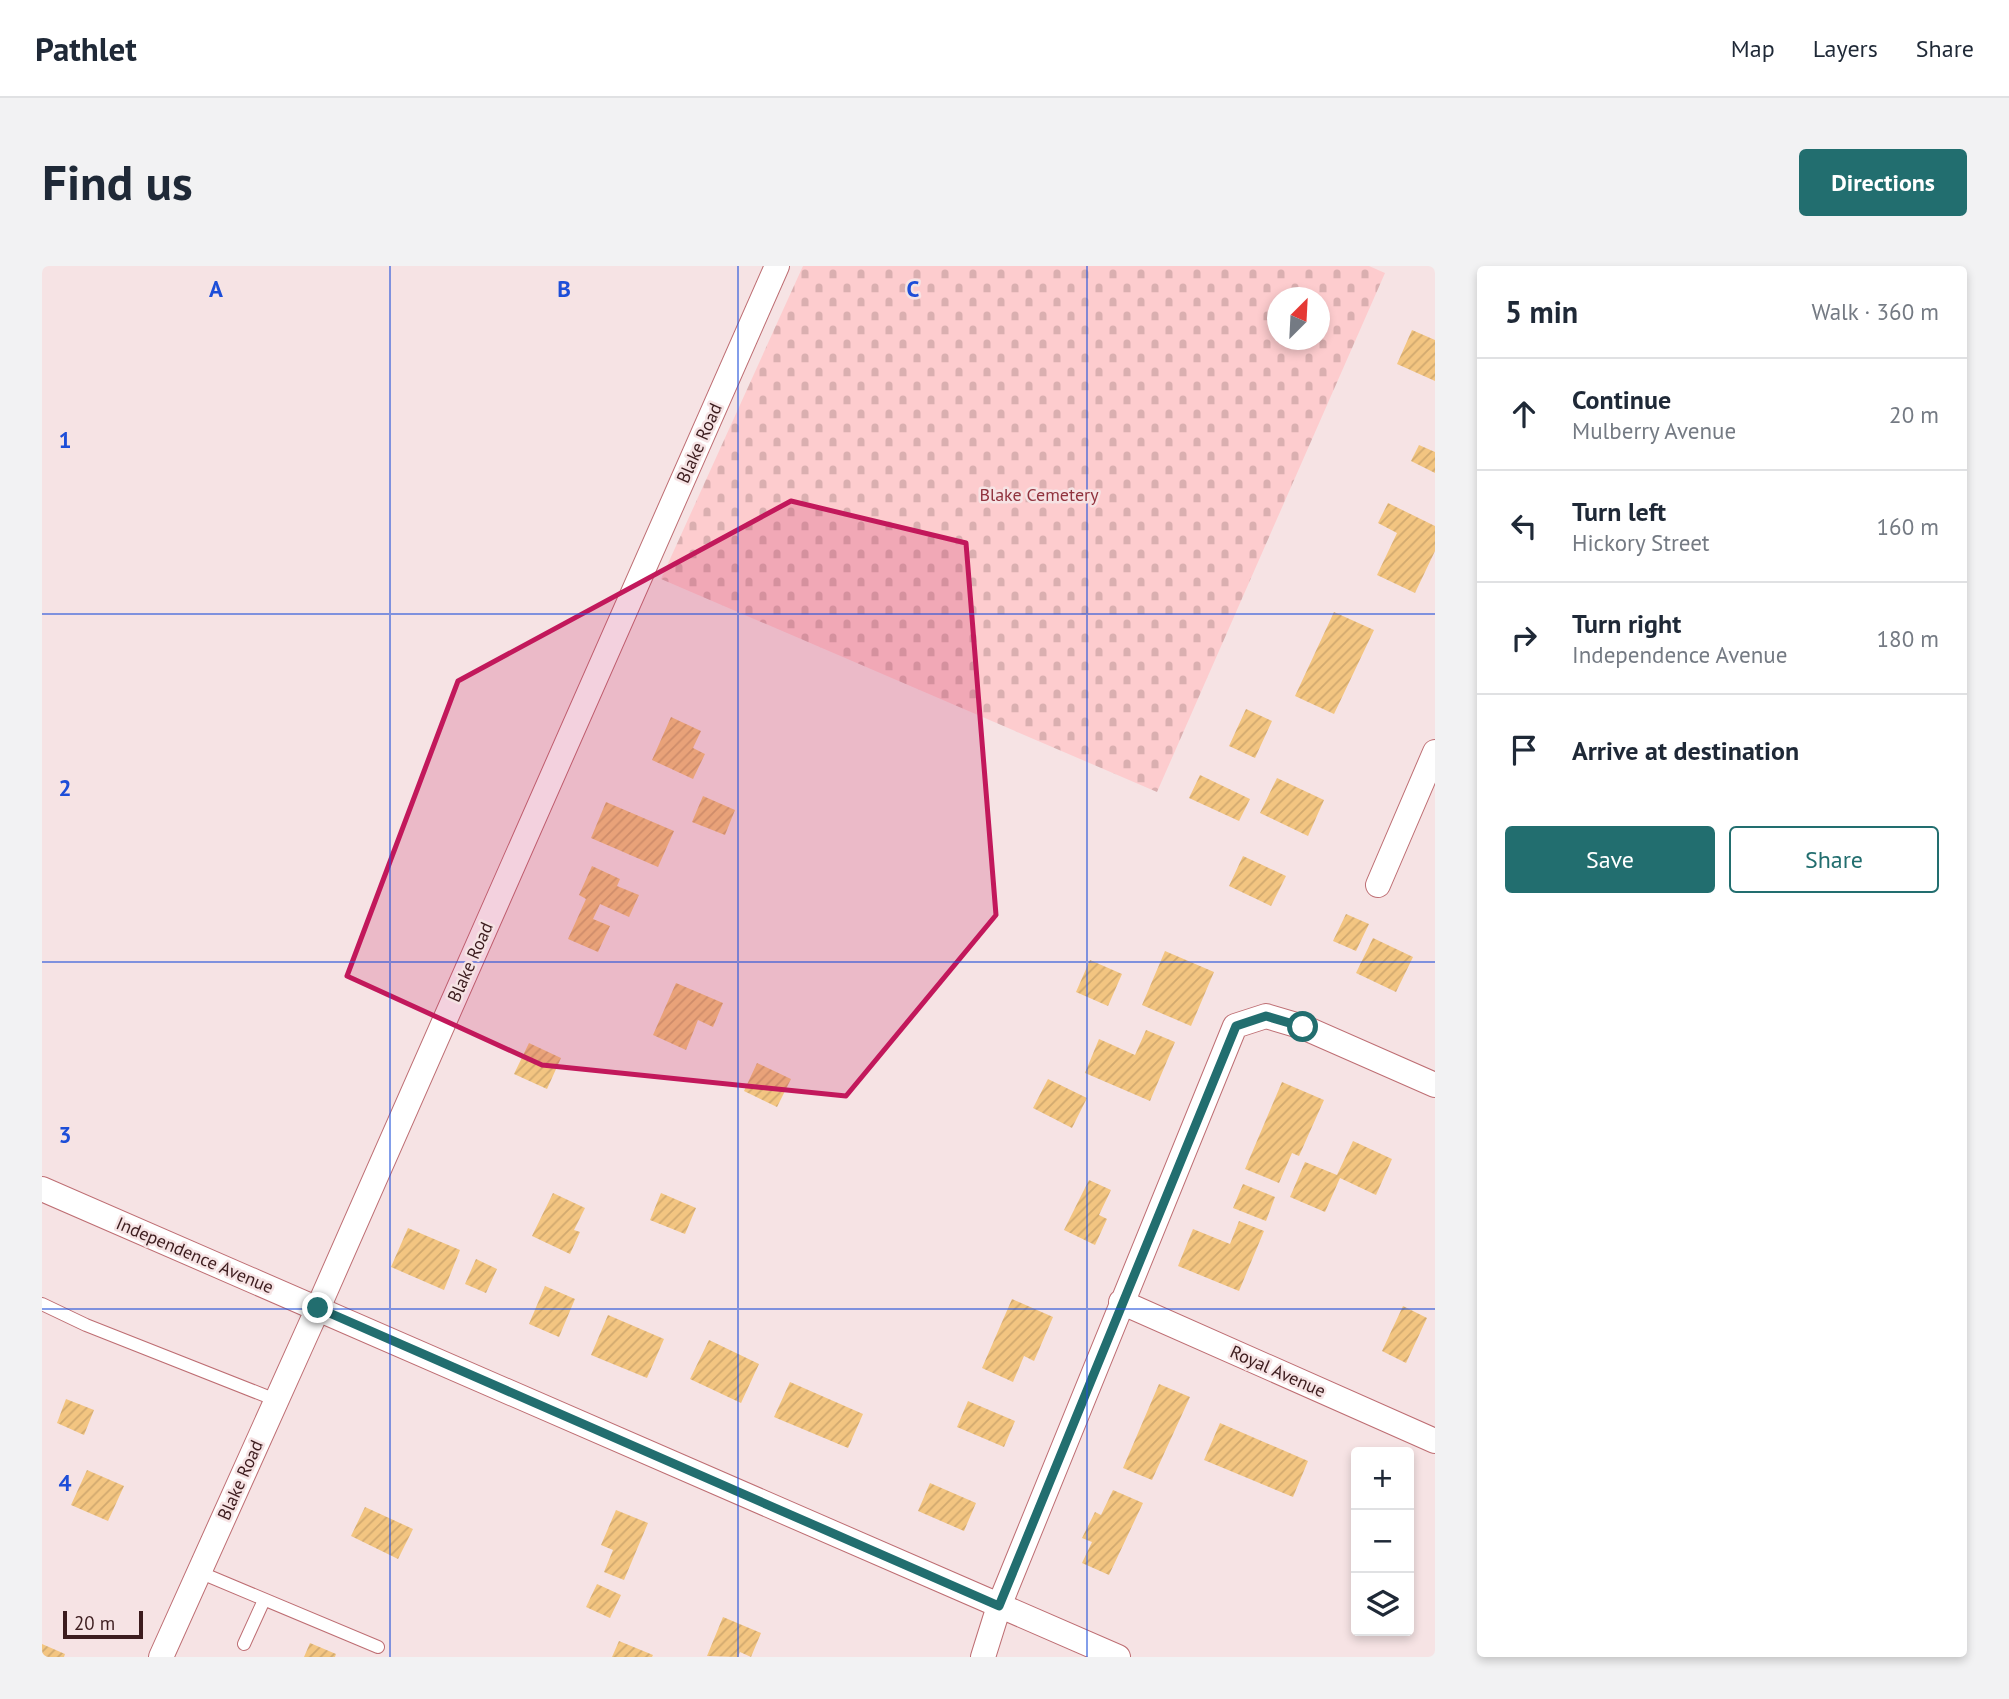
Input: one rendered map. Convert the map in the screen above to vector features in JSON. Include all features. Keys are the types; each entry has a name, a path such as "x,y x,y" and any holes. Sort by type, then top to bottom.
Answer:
{"street":[{"name":"Blake Road","path":"161,1657 318,1308 777,266"},
{"path":"1378,885 1435,752"},
{"path":"983,1657 999,1606 1236,1026 1266,1016 1303,1027 1435,1085"},
{"name":"Independence Avenue","path":"42,1188 1118,1657"},
{"name":"Royal Avenue","path":"1121,1302 1435,1441"}],"lane":[{"path":"42,1304 86,1325 276,1400"},
{"path":"199,1572 378,1647"},
{"path":"244,1644 264,1600"}],"highlighted area":[{"path":"791,501 966,543 996,915 846,1096 542,1065 347,976 458,681"}],"green space":[{"name":"Blake Cemetery","path":"803,266 1369,266 1385,273 1157,792 661,579"}],"building":[{"path":"1412,330 1435,340 1435,381 1397,364"},
{"path":"1419,445 1435,452 1435,473 1411,461"},
{"path":"1388,503 1435,526 1435,551 1415,593 1377,575 1397,533 1378,523"},
{"path":"1334,612 1374,630 1334,714 1295,696"},
{"path":"1246,709 1272,721 1255,758 1229,746"},
{"path":"671,717 701,731 693,748 705,754 693,779 652,760"},
{"path":"1200,775 1250,799 1239,821 1189,798"},
{"path":"1277,778 1324,800 1308,836 1260,813"},
{"path":"703,796 735,810 725,835 692,822"},
{"path":"606,802 674,831 658,867 591,838"},
{"path":"1243,856 1286,876 1271,906 1229,886"},
{"path":"592,866 620,879 617,886 639,895 629,917 600,904 593,919 610,926 598,952 568,939 586,899 579,895"},
{"path":"1346,914 1369,924 1356,951 1333,941"},
{"path":"1373,938 1413,957 1396,992 1356,973"},
{"path":"1165,951 1214,972 1191,1026 1142,1005"},
{"path":"1090,960 1122,974 1108,1006 1076,992"},
{"path":"676,983 723,1003 713,1027 698,1020 686,1050 653,1035"},
{"path":"1146,1030 1175,1042 1150,1101 1085,1073 1099,1039 1135,1055"},
{"path":"529,1043 561,1058 547,1089 514,1074"},
{"path":"757,1063 791,1079 777,1107 744,1091"},
{"path":"1048,1079 1087,1098 1072,1128 1033,1108"},
{"path":"1282,1082 1324,1100 1299,1156 1292,1153 1279,1183 1245,1169"},
{"path":"1353,1141 1392,1159 1376,1195 1340,1178 1325,1212 1290,1197 1305,1162 1337,1175"},
{"path":"1089,1180 1111,1190 1099,1215 1107,1219 1095,1245 1064,1230"},
{"path":"1243,1184 1275,1197 1266,1221 1233,1208"},
{"path":"553,1193 585,1208 574,1230 580,1232 570,1254 532,1236"},
{"path":"661,1193 696,1208 685,1234 650,1220"},
{"path":"1239,1221 1264,1231 1239,1291 1178,1266 1193,1229 1230,1244"},
{"path":"408,1228 460,1250 444,1290 391,1267"},
{"path":"476,1259 497,1269 486,1293 465,1284"},
{"path":"545,1286 575,1299 559,1337 529,1324"},
{"path":"1012,1299 1053,1317 1034,1361 1024,1356 1013,1382 982,1368"},
{"path":"1403,1306 1427,1318 1406,1363 1382,1351"},
{"path":"608,1315 664,1339 647,1378 591,1355"},
{"path":"709,1340 759,1364 741,1403 690,1379"},
{"path":"790,1382 863,1414 848,1448 774,1417"},
{"path":"1159,1384 1190,1397 1152,1480 1123,1468"},
{"path":"66,1399 94,1410 84,1435 57,1423"},
{"path":"968,1401 1015,1421 1004,1447 957,1427"},
{"path":"1220,1423 1308,1461 1293,1497 1204,1460"},
{"path":"87,1470 124,1486 108,1521 71,1505"},
{"path":"930,1483 976,1503 964,1531 918,1511"},
{"path":"1113,1490 1143,1503 1109,1575 1082,1563 1092,1542 1082,1538 1095,1512 1101,1515"},
{"path":"365,1507 413,1529 398,1559 351,1536"},
{"path":"616,1510 648,1523 624,1580 604,1572 613,1550 601,1545"},
{"path":"597,1584 621,1595 610,1618 586,1607"},
{"path":"723,1617 761,1633 751,1657 740,1652 738,1657 707,1656"},
{"path":"619,1641 653,1655 612,1657"},
{"path":"310,1643 336,1654 335,1657 304,1657"},
{"path":"42,1644 65,1654 64,1657 42,1657"}],"route":[{"path":"318,1308 999,1606 1236,1026 1266,1016 1303,1027"}]}
